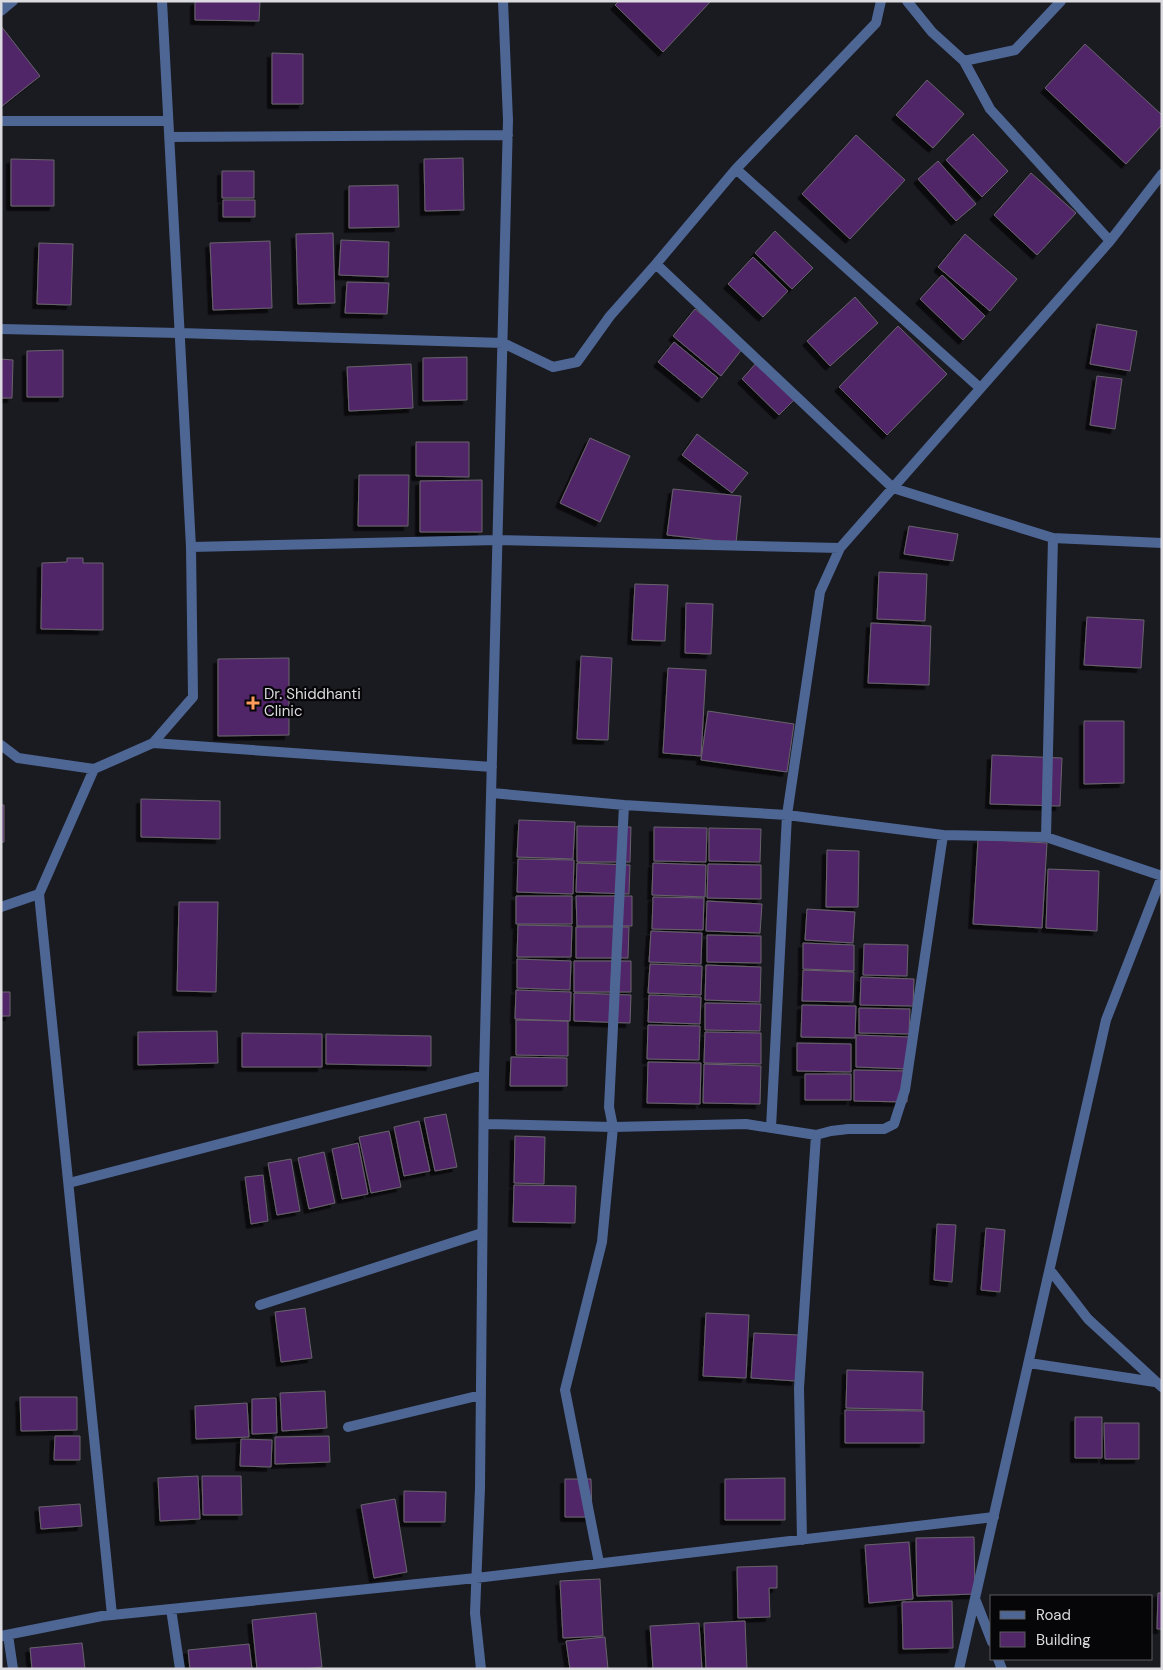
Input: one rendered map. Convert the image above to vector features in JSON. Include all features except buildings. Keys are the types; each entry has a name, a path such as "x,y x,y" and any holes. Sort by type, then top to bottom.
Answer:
{"street":[{"path":"1,10 13,1"},
{"path":"1,745 18,758 94,769 153,743 193,697 191,547 162,1"},
{"path":"481,1669 475,1613 480,1488 484,1076 508,134 503,1"},
{"path":"1,329 503,343 553,367 578,362 610,316 736,169 876,23 881,1"},
{"path":"907,1 932,32 964,61 990,109 1110,241"},
{"path":"964,61 1015,50 1061,1"},
{"path":"1,121 168,121"},
{"path":"169,137 508,134"},
{"path":"736,169 980,388"},
{"path":"771,1128 787,815 820,592 840,548 1110,241 1162,174"},
{"path":"656,264 893,488 1053,538 1162,544"},
{"path":"1046,837 1053,538"},
{"path":"191,547 498,540 840,548"},
{"path":"153,743 492,767"},
{"path":"94,769 39,894 112,1615"},
{"path":"492,793 624,805 787,815 943,835 1046,837 1162,876 1106,1020 959,1669"},
{"path":"600,1563 565,1390 602,1242 613,1127 609,1107 624,805"},
{"path":"484,1124 613,1127 746,1124 816,1135 831,1130 884,1129 894,1124 905,1090 943,835"},
{"path":"1,907 39,894"},
{"path":"69,1183 484,1076"},
{"path":"802,1540 800,1388 816,1135"},
{"path":"260,1305 482,1234"},
{"path":"1050,1270 1088,1319 1158,1384"},
{"path":"1029,1363 1158,1384"},
{"path":"348,1427 480,1395"},
{"path":"13,1669 5,1635 112,1615 476,1578 994,1517"},
{"path":"975,1600 990,1637"},
{"path":"171,1609 180,1669"}],"place":[{"name":"Dr. Shiddhanti Clinic","path":"253,703"}]}
